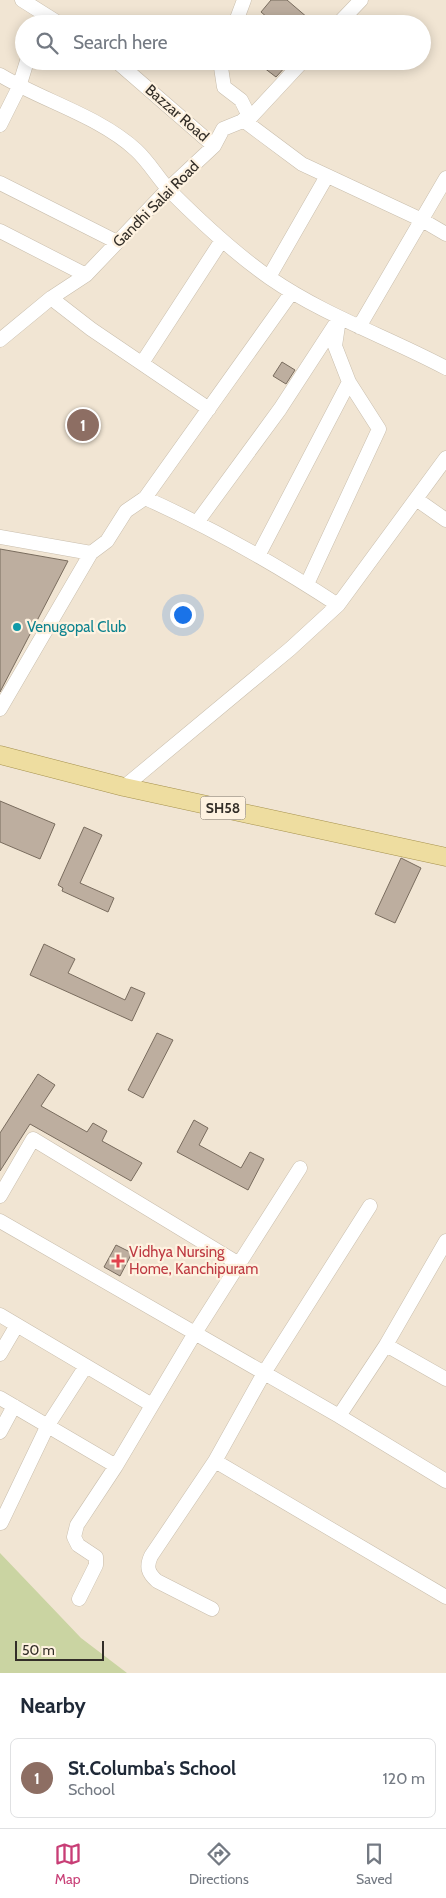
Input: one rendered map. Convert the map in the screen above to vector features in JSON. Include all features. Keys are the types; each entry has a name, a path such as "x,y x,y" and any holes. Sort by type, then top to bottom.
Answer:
{"main road":[{"name":"SH58","path":"0,756 124,787 446,857"}],"street":[{"path":"22,0 42,15"},
{"path":"238,15 244,0"},
{"path":"347,15 361,0"},
{"path":"0,125 19,87 24,70"},
{"name":"Bazzar Road","path":"126,70 214,146"},
{"path":"221,70 224,87 241,100 247,119 302,164 422,220 446,234"},
{"name":"Gandhi Salai Road","path":"0,340 51,298 86,275 168,189 214,146 223,129 247,119 294,70"},
{"path":"0,75 19,87 108,128 136,150 168,189 222,240 269,277 339,318 403,345 446,368"},
{"path":"269,277 327,176"},
{"path":"359,327 446,178"},
{"path":"0,183 117,242"},
{"path":"0,232 86,275"},
{"path":"142,363 222,240"},
{"path":"0,709 91,553 108,541 126,511 145,498 292,292"},
{"path":"51,298 91,329 209,410"},
{"path":"306,584 379,429 349,382 335,346 339,318"},
{"path":"198,521 280,409 339,318"},
{"path":"258,556 349,382"},
{"path":"124,787 290,649 338,606 446,458"},
{"path":"145,498 198,521 306,584 338,606"},
{"path":"416,499 446,520"},
{"path":"0,537 91,553"},
{"path":"0,1196 33,1138 239,1264"},
{"path":"79,1598 96,1565 96,1557 78,1545 74,1537 77,1525 116,1466 195,1333 300,1168"},
{"path":"212,1609 157,1581 151,1576 148,1566 151,1556 215,1460 264,1373 370,1206"},
{"path":"0,1221 339,1416 446,1481"},
{"path":"339,1416 386,1345 446,1241"},
{"path":"0,1315 152,1405"},
{"path":"0,1354 17,1325"},
{"path":"386,1345 446,1379"},
{"path":"1,1522 48,1425 86,1366"},
{"path":"0,1398 116,1466"},
{"path":"0,1432 14,1406"},
{"path":"215,1460 446,1597"}],"green space":[{"path":"0,1553 81,1638 127,1673 0,1673"}],"building":[{"path":"271,0 287,0 304,15 264,15 261,12"},
{"path":"267,70 282,70 276,77"},
{"path":"282,362 295,370 286,384 273,376"},
{"name":"Venugopal Club","path":"0,549 68,561 0,692"},
{"path":"0,801 55,824 40,859 0,842"},
{"path":"84,827 102,835 80,883 114,898 108,912 62,891 63,888 58,885"},
{"path":"401,858 421,868 395,923 375,914"},
{"path":"44,944 75,959 68,973 125,1000 131,987 145,993 132,1021 30,975"},
{"path":"157,1033 173,1040 143,1098 128,1090"},
{"path":"38,1074 55,1085 41,1106 87,1132 93,1123 107,1131 102,1141 142,1163 131,1181 30,1124 0,1171 0,1133"},
{"path":"194,1120 208,1128 199,1145 241,1168 250,1152 264,1159 248,1190 177,1152"},
{"path":"116,1245 132,1253 120,1276 104,1267"}],"place":[{"name":"St.Columba's School","path":"83,425"},
{"name":"Venugopal Club","path":"17,627"},
{"name":"Vidhya Nursing Home, Kanchipuram","path":"118,1261"}]}
